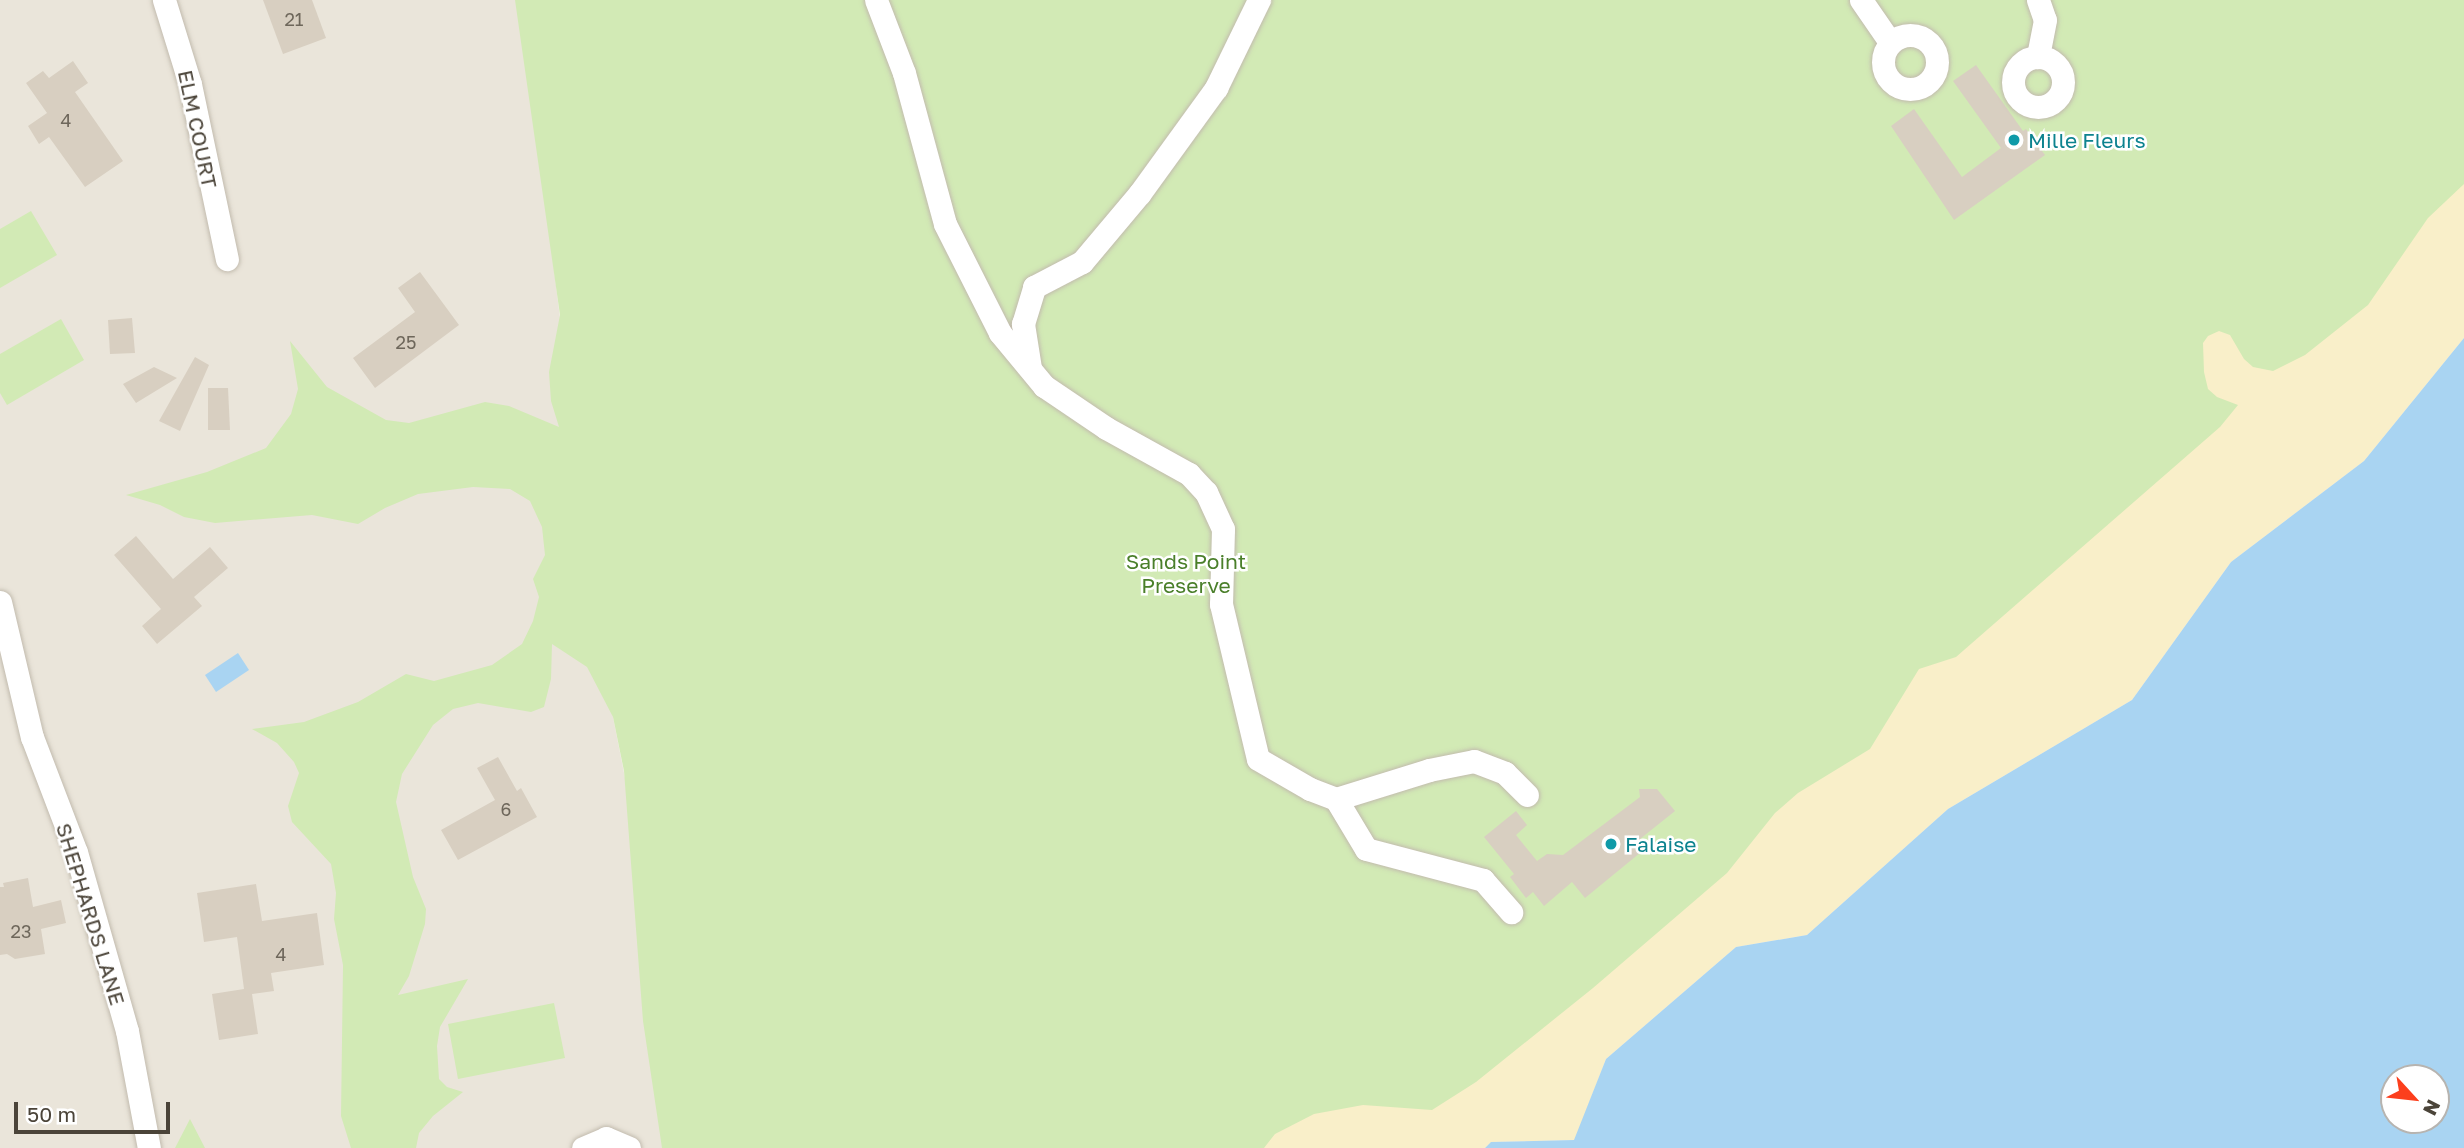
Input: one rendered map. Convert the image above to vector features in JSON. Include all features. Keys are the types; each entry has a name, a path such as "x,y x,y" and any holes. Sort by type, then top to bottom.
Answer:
{"street":[{"name":"ELM COURT","path":"164,0 190,84 227,259"},
{"path":"876,0 904,73 945,224 1000,333 1044,387 1106,428 1189,474 1206,492 1223,529 1221,604 1258,759 1310,789 1336,799 1366,849 1483,880 1511,912"},
{"path":"1030,369 1023,324 1034,287 1082,262 1140,193 1216,88 1259,0"},
{"path":"1861,0 1890,42"},
{"path":"2038,0 2045,20 2038,57"},
{"name":"SHEPHARDS LANE","path":"0,603 32,737 76,852 127,1031 149,1148"},
{"path":"1336,799 1429,770 1474,761 1505,773 1527,795"},
{"path":"583,1148 606,1138 617,1140 629,1148"}],"shaded area":[{"path":"0,0 521,0 602,661 670,1007 673,1148 0,1148"}],"green space":[{"name":"Sands Point Preserve","path":"515,0 2464,0 2464,317 1463,1148 662,1148 643,1021 624,771 613,717 587,667 552,644 551,679 544,707 531,712 478,703 453,709 433,725 402,774 396,802 413,877 426,909 425,924 409,976 398,995 468,979 440,1027 437,1046 439,1079 447,1087 463,1092 433,1116 419,1133 416,1148 351,1148 341,1116 343,965 334,919 336,893 331,864 292,822 288,806 299,773 294,762 277,743 252,729 304,722 358,702 406,674 434,681 492,665 522,644 533,621 539,597 533,579 545,555 542,527 530,501 510,489 473,487 418,494 385,508 358,524 312,515 215,523 184,517 160,505 126,495 207,472 266,448 291,414 298,389 290,341 327,387 386,420 409,423 485,402 509,406 559,427 551,401 549,372 560,315"},
{"path":"31,211 57,255 0,288 0,229"},
{"path":"61,319 84,360 7,405 0,393 0,354"},
{"path":"554,1003 565,1058 458,1079 448,1024"},
{"path":"190,1119 205,1148 175,1148"}],"sand":[{"path":"2464,184 2464,338 2364,461 2231,562 2132,700 1948,809 1807,935 1736,947 1606,1059 1575,1140 1492,1142 1485,1148 1264,1148 1275,1134 1314,1114 1363,1105 1432,1110 1476,1082 1593,988 1727,873 1775,813 1798,793 1870,749 1919,669 1956,657 2220,427 2238,405 2217,397 2208,389 2204,372 2203,343 2208,336 2219,331 2230,335 2244,359 2253,367 2273,371 2305,355 2368,305 2428,218"}],"water":[{"path":"2464,338 2464,1148 1485,1148 1491,1142 1574,1140 1606,1059 1736,947 1807,935 1948,809 2132,700 2231,562 2364,461"},
{"path":"238,653 249,670 216,692 205,675"}],"building":[{"path":"263,0 312,0 326,38 283,54"},
{"path":"73,61 88,83 75,92 123,161 85,187 49,137 39,144 28,126 47,113 26,83 43,71 49,78"},
{"name":"Mille Fleurs","path":"1976,65 2023,131 2026,129 2045,155 1954,220 1891,126 1914,109 1962,177 2001,148 1953,81"},
{"path":"420,272 459,325 375,388 353,358 415,312 398,288"},
{"path":"132,318 135,353 110,354 108,320"},
{"path":"195,357 209,365 180,431 159,421"},
{"path":"154,367 177,378 136,403 123,384"},
{"path":"208,388 228,388 230,430 208,430"},
{"path":"136,536 173,579 210,547 228,568 194,597 202,606 157,644 142,626 161,609 114,555"},
{"path":"498,757 517,791 521,788 537,817 458,860 441,830 495,800 477,768"},
{"name":"Falaise","path":"1639,789 1657,789 1675,811 1640,839 1646,848 1585,898 1572,882 1544,906 1533,892 1526,898 1510,877 1514,874 1484,837 1516,811 1527,825 1516,835 1537,861 1547,854 1563,855 1640,797"},
{"path":"28,878 33,907 61,900 66,923 41,929 45,954 15,959 7,954 0,955 0,887 4,887 3,883"},
{"path":"256,884 262,921 317,913 324,965 271,973 274,991 252,994 258,1034 219,1040 212,994 244,989 237,937 204,942 197,893"}],"place":[{"name":"Mille Fleurs","path":"2014,140"},
{"name":"Falaise","path":"1611,844"}]}
